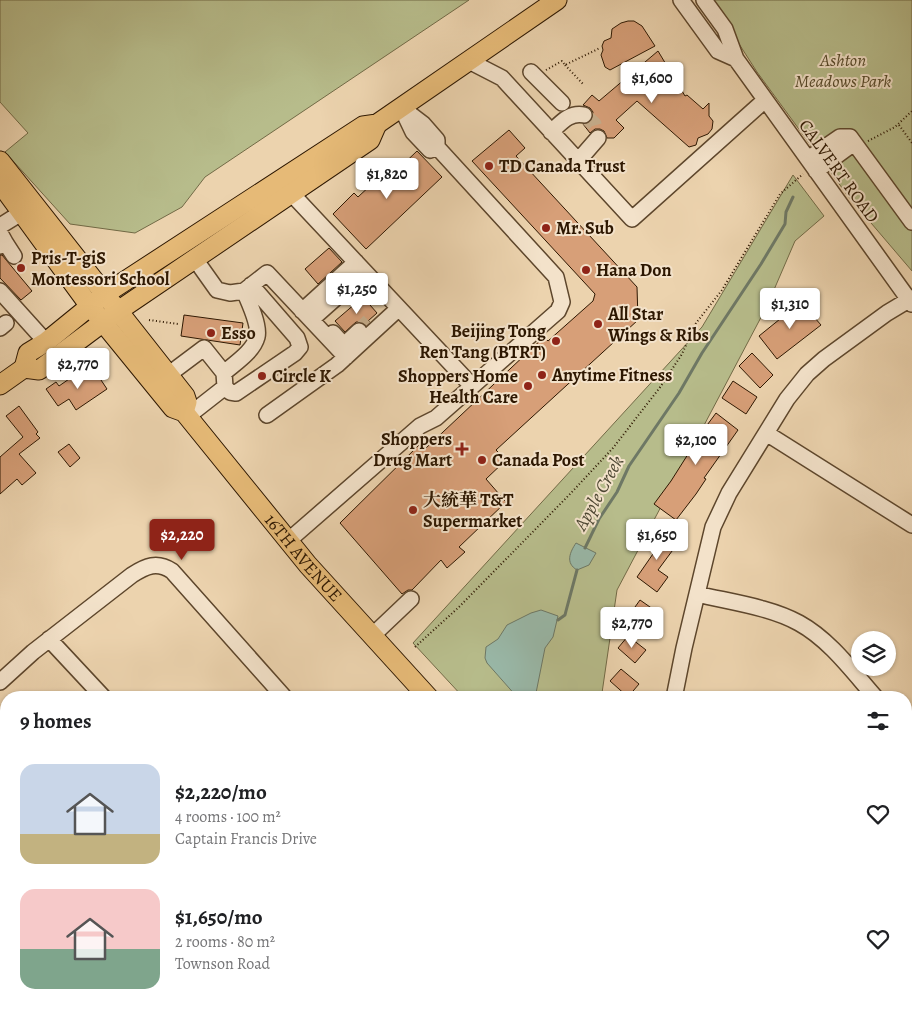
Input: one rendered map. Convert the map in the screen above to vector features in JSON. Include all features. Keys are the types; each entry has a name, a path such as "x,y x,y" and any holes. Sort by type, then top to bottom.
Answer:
{"main road":[{"path":"0,385 24,368 28,353 46,342 80,315 89,305 363,126 377,124 402,108 557,0"},
{"path":"24,368 39,370 111,316 370,140 377,124"},
{"name":"16TH AVENUE","path":"0,162 105,294 111,316 173,408 186,414 288,541 423,691"},
{"name":"16TH AVENUE","path":"0,183 89,305 111,316 168,375 187,399 186,414"}],"street":[{"name":"CALVERT ROAD","path":"681,0 718,51 736,59"},
{"name":"CALVERT ROAD","path":"704,0 725,29 736,59 911,301"},
{"path":"469,61 502,78 632,219 765,100"},
{"path":"527,105 537,78 562,103"},
{"path":"288,541 420,426 436,418 558,311 562,302 556,277 437,147 430,150 413,132 402,108"},
{"path":"551,132 567,117 584,114"},
{"path":"578,160 598,138"},
{"path":"812,166 856,145 911,220"},
{"path":"291,193 472,386"},
{"path":"0,226 21,213"},
{"path":"2,240 14,256"},
{"path":"195,259 217,290 230,293 248,288 267,273 344,345 369,326 399,308"},
{"path":"309,313 360,267"},
{"path":"186,414 225,380 247,353 257,337 248,288"},
{"path":"168,375 204,348 225,380 230,392 236,393 295,353 300,347 297,338 248,288"},
{"path":"0,291 46,342"},
{"path":"676,691 717,515 729,493 787,399 814,366 887,313 911,301"},
{"path":"309,313 346,357"},
{"path":"267,415 337,365 346,357 369,326"},
{"path":"766,433 912,525"},
{"path":"0,682 49,639 132,575 141,569 164,566 172,571 279,691"},
{"path":"697,594 777,613 800,624 826,643 870,691"},
{"path":"372,636 411,599"},
{"path":"49,639 97,691"}],"path":[{"path":"565,65 600,48"},
{"path":"537,78 562,61 583,84"},
{"path":"856,145 898,124 912,111"},
{"path":"898,124 912,143"},
{"path":"415,647 459,607 613,448 661,386 682,354 696,323 722,290 780,194 812,166"},
{"path":"149,320 178,324"}],"green space":[{"path":"0,0 469,0 205,177 182,207 135,233 70,224 5,152 28,133 0,102"},
{"name":"Ashton Meadows Park","path":"711,0 912,0 912,271 848,196 757,72"},
{"path":"793,175 824,216 795,241 767,306 617,590 602,691 457,691 413,643 702,327"}],"shaded area":[{"path":"576,543 596,553 589,565 577,570 570,561 572,550"},
{"path":"541,610 558,616 553,637 545,648 536,691 512,691 487,663 485,658 486,647 498,639 507,625"}],"building":[{"path":"628,21 634,21 642,26 655,46 610,70 605,67 601,55 602,46 604,41 611,38 612,29"},
{"path":"658,51 685,96 687,95 703,109 709,103 709,116 713,121 712,129 708,134 698,138 696,145 689,147 637,101 616,120 624,128 614,138 607,138 604,131 600,129 595,129 590,133 583,124 591,121 593,112 590,108 583,105 592,95 599,101"},
{"path":"509,130 525,148 516,156 637,287 638,320 496,450 506,460 486,479 506,502 459,547 465,552 447,568 441,560 412,590 402,594 340,523 421,443 426,448 544,337 548,341 593,301 595,294 472,161"},
{"path":"417,151 442,177 366,249 333,214 354,193 358,197 387,170 392,175"},
{"path":"329,248 342,262 318,284 305,269"},
{"path":"0,255 32,291 21,300 0,278"},
{"path":"363,297 377,313 366,325 362,322 356,322 345,332 335,321"},
{"path":"801,302 821,325 777,359 759,336"},
{"path":"184,315 243,323 240,345 181,336"},
{"path":"752,353 773,375 760,388 739,366"},
{"path":"82,370 86,377 95,371 107,389 76,410 69,399 58,406 46,389 56,382 59,386"},
{"path":"733,381 757,397 746,414 722,398"},
{"path":"19,406 38,432 36,434 40,438 19,454 36,473 22,485 17,479 0,494 0,457 23,437 6,416"},
{"path":"716,413 738,430 704,478 706,479 696,494 676,520 654,504 690,451 687,449 696,435 699,436"},
{"path":"69,444 80,458 70,467 58,452"},
{"path":"659,530 678,543 658,570 668,577 657,592 637,577 655,551 648,546"},
{"path":"640,600 660,614 650,629 630,614"},
{"path":"628,636 646,650 635,663 618,648"},
{"path":"621,669 639,684 633,691 621,691 610,681"}],"waterway":[{"name":"Apple Creek","path":"585,548 599,519 617,492 629,466 679,393 702,353 785,224 786,212 793,197"},
{"name":"Apple Creek","path":"558,620 565,615 577,570"}],"tunnel":[{"path":"584,115 594,124 598,138"},
{"path":"359,331 369,321"}],"place":[{"name":"TD Canada Trust","path":"489,166"},
{"name":"Mr. Sub","path":"546,228"},
{"name":"Pris-T-giS Montessori School","path":"21,268"},
{"name":"Hana Don","path":"586,270"},
{"name":"All Star Wings & Ribs","path":"598,324"},
{"name":"Esso","path":"211,333"},
{"name":"Beijing Tong Ren Tang (BTRT)","path":"556,341"},
{"name":"Anytime Fitness","path":"542,375"},
{"name":"Circle K","path":"262,376"},
{"name":"Shoppers Home Health Care","path":"528,386"},
{"name":"Shoppers Drug Mart","path":"462,449"},
{"name":"Canada Post","path":"482,460"},
{"name":"大統華 T&T Supermarket","path":"413,510"}]}
